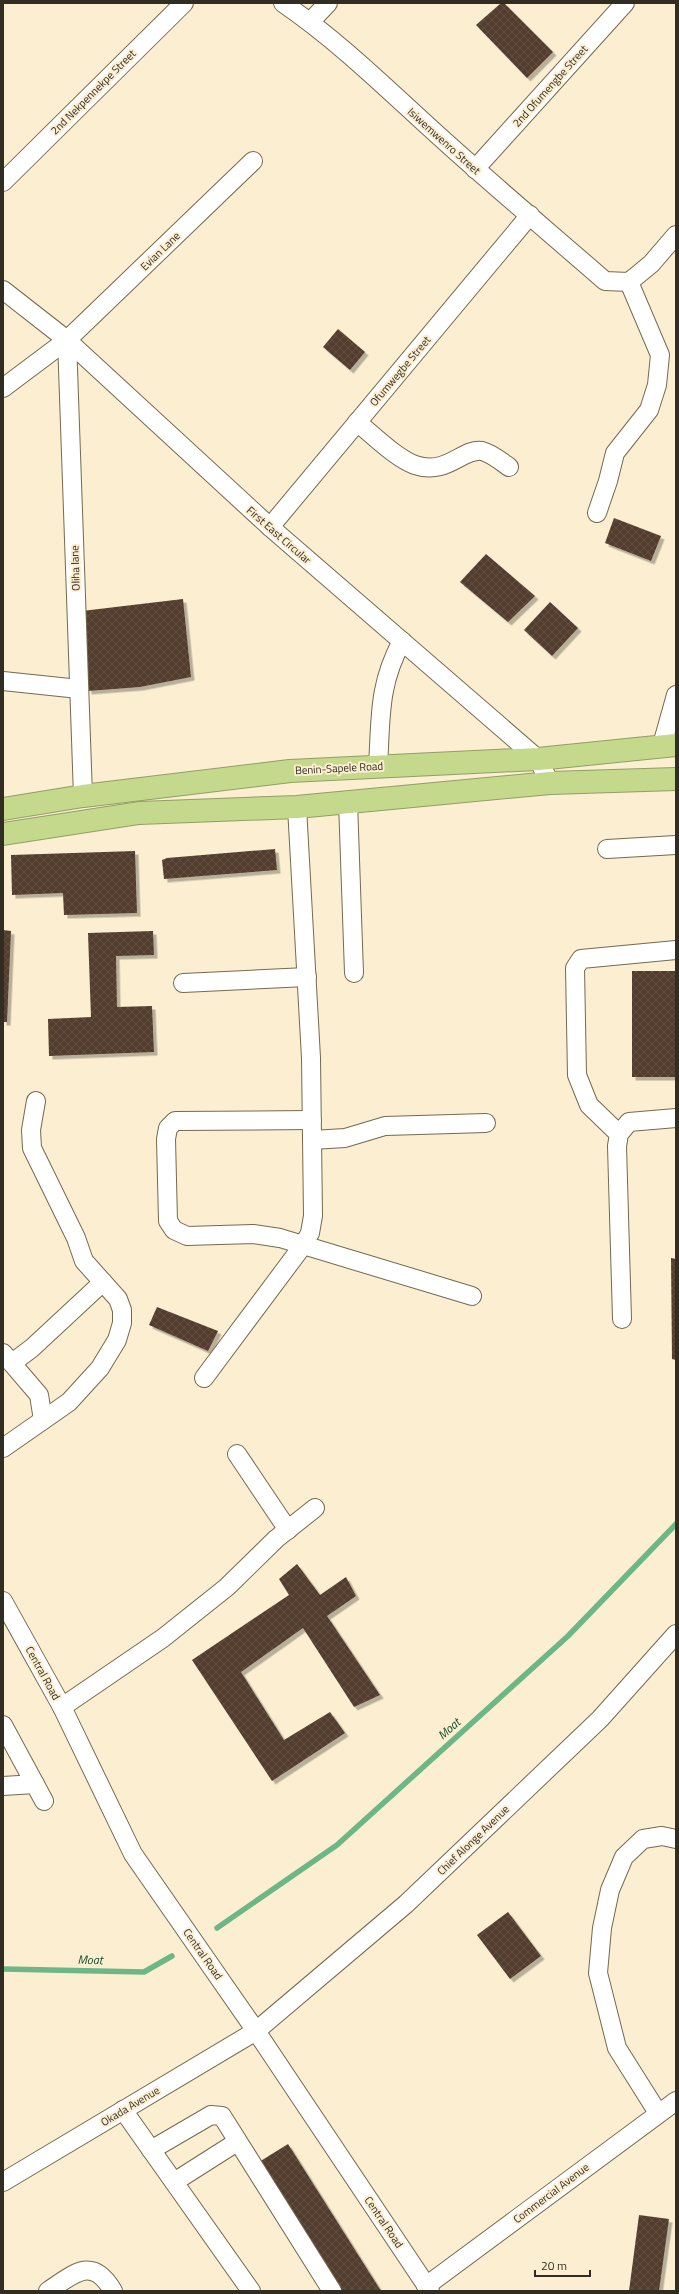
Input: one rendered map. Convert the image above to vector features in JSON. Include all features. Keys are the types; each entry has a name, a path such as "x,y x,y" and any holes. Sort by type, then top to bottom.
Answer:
{"highway":[{"name":"Benin-Sapele Road","path":"3,809 83,796 290,771 538,759 669,745"},
{"path":"3,834 139,813 297,807 550,783 676,779"}],"street":[{"name":"2nd Nekpennekpe Street","path":"3,182 184,3"},
{"name":"Isiwemwenro Street","path":"283,3 310,22 475,169 605,281 629,282"},
{"path":"310,22 328,3"},
{"name":"2nd Ofumengbe Street","path":"475,169 625,3"},
{"name":"Evian Lane","path":"3,388 67,340 253,161"},
{"name":"Ofumwegbe Street","path":"270,527 530,215"},
{"path":"597,513 608,481 615,453 649,410 657,385 660,355 629,282 651,264 676,235"},
{"name":"First East Circular","path":"3,290 67,340 270,527 538,759 550,783"},
{"name":"Oliha lane","path":"67,340 83,796"},
{"path":"357,422 414,464 437,467 450,464 470,453 484,452 509,467"},
{"path":"378,766 384,681 390,662 402,641"},
{"path":"3,681 79,689"},
{"path":"669,745 676,695"},
{"path":"348,802 354,973"},
{"path":"204,1378 304,1244 310,1233 313,1216 312,1120 307,977 297,807"},
{"path":"607,849 676,845"},
{"path":"619,1134 589,1105 577,1075 575,968 581,959 676,950"},
{"path":"183,984 307,977"},
{"path":"3,1448 69,1402 100,1368 117,1340 122,1323 122,1310 118,1299 84,1261 76,1238 32,1148 31,1130 36,1101"},
{"path":"622,1319 617,1146 619,1134 629,1122 676,1118"},
{"path":"312,1120 175,1121 168,1128 166,1139 168,1220 174,1230 186,1236 253,1234 304,1244 472,1296"},
{"path":"312,1140 345,1138 385,1126 486,1124"},
{"path":"43,1420 39,1395 7,1358 32,1348 104,1282"},
{"path":"237,1454 288,1530"},
{"path":"62,1707 164,1638 227,1587 256,1557 316,1508"},
{"name":"Central Road","path":"3,1601 62,1707 133,1854 256,2030 428,2288"},
{"name":"Chief Alonge Avenue","path":"256,2030 406,1904 600,1719 676,1634"},
{"path":"3,1725 44,1801"},
{"path":"3,1786 35,1784"},
{"path":"658,2114 617,2048 598,1973 602,1928 610,1890 624,1857 643,1839 662,1836 676,1839"},
{"name":"Okada Avenue","path":"3,2182 256,2030"},
{"name":"Commercial Avenue","path":"428,2288 676,2101"},
{"path":"123,2110 251,2291"},
{"path":"151,2150 211,2115 222,2116 332,2291"},
{"path":"174,2182 237,2142"},
{"path":"48,2291 81,2270 95,2272 107,2281 113,2291"}],"building":[{"path":"501,3 504,3 553,52 527,78 476,25"},
{"path":"338,329 365,352 350,370 323,347"},
{"path":"614,518 661,536 651,561 605,543"},
{"path":"486,554 535,596 508,622 460,582"},
{"path":"183,599 191,677 140,687 88,691 82,611"},
{"path":"550,602 578,628 552,656 524,630"},
{"path":"275,849 277,870 164,879 162,860 167,858"},
{"path":"135,851 137,913 64,915 63,893 12,895 11,855"},
{"path":"3,930 11,931 7,1022 3,1022"},
{"path":"153,931 154,955 116,956 117,1007 152,1006 154,1052 49,1056 48,1019 91,1017 88,933"},
{"path":"632,971 676,971 676,1077 632,1077"},
{"path":"671,1258 676,1259 676,1360 672,1359"},
{"path":"157,1307 218,1331 208,1351 149,1325"},
{"path":"297,1564 320,1595 346,1577 356,1596 327,1616 380,1695 354,1707 303,1628 241,1672 284,1740 330,1712 345,1733 272,1781 192,1660 289,1595 279,1579"},
{"path":"508,1912 541,1956 510,1979 477,1935"},
{"path":"288,2144 381,2291 342,2291 259,2162"},
{"path":"639,2215 669,2219 659,2291 629,2291"}],"waterway":[{"name":"Moat","path":"217,1928 337,1845 568,1636 676,1524"},
{"name":"Moat","path":"3,1969 144,1972 172,1956"}]}
